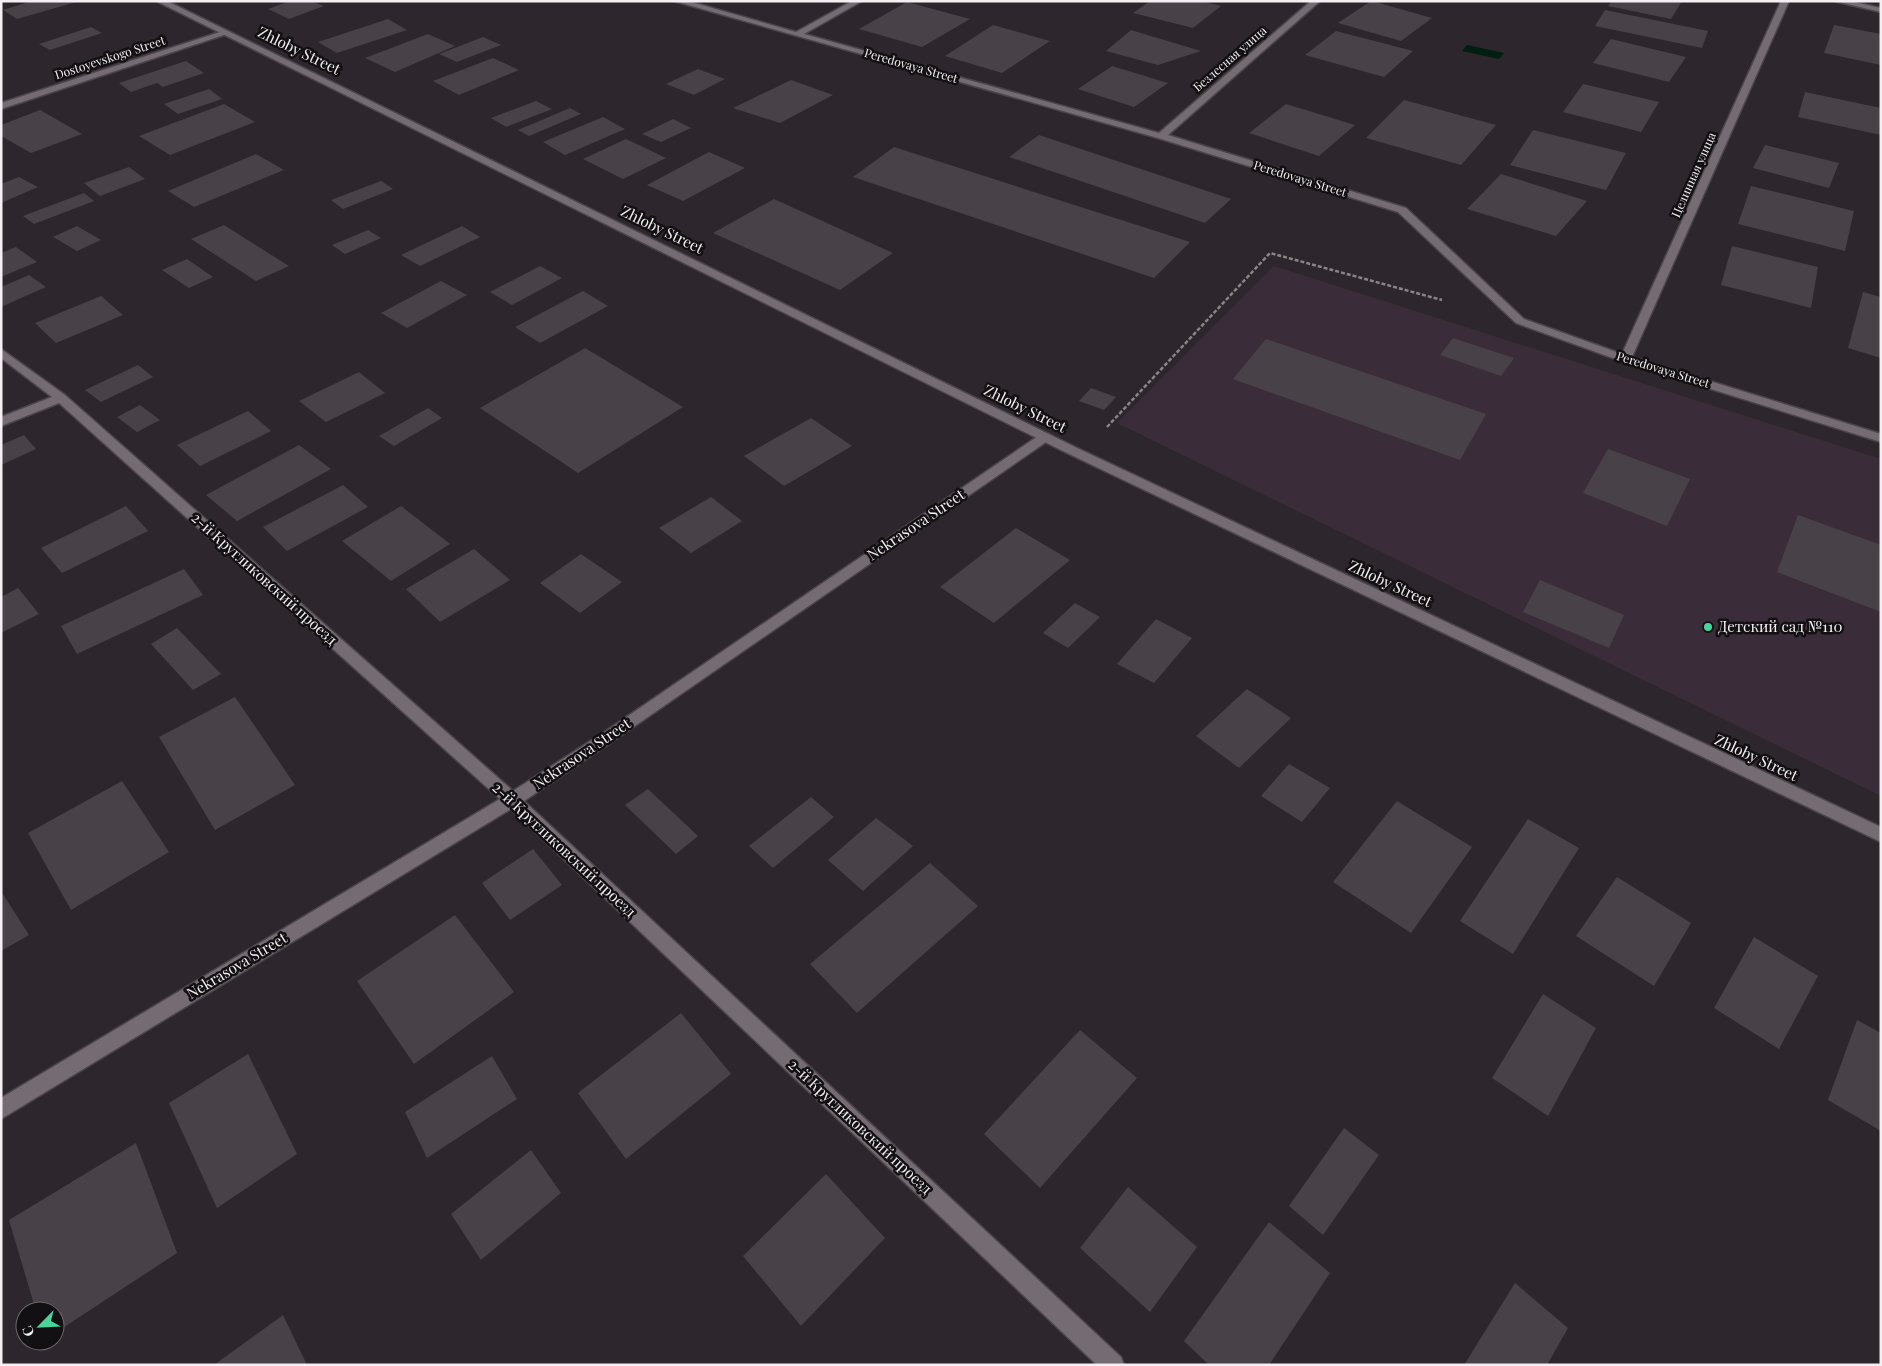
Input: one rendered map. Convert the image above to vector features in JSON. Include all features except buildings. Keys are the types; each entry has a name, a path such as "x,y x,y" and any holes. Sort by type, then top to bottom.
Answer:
{"street":[{"name":"Zhloby Street","path":"160,1 1045,437 1881,835"},
{"name":"Peredovaya Street","path":"678,1 1161,136 1402,210 1520,321 1625,359 1881,438"},
{"path":"798,34 858,1"},
{"name":"Безлесная улица","path":"1161,136 1316,1"},
{"name":"Целинная улица","path":"1625,359 1785,1"},
{"path":"1838,1 1881,10"},
{"name":"Dostoyevskogo Street","path":"1,106 226,33"},
{"name":"2-й Кругликовский проезд","path":"1,352 61,398 512,800 1112,1365"},
{"path":"1,422 61,398"},
{"name":"Nekrasova Street","path":"1,1110 512,800 619,729 1045,437"}],"path":[{"path":"1081,454 1270,253 1443,300"}],"shaded area":[{"path":"1467,45 1504,53 1499,59 1462,51"},
{"name":"Детский сад №110","path":"1274,266 1881,459 1881,796 1117,423"}],"place":[{"name":"Детский сад №110","path":"1708,627"}]}
